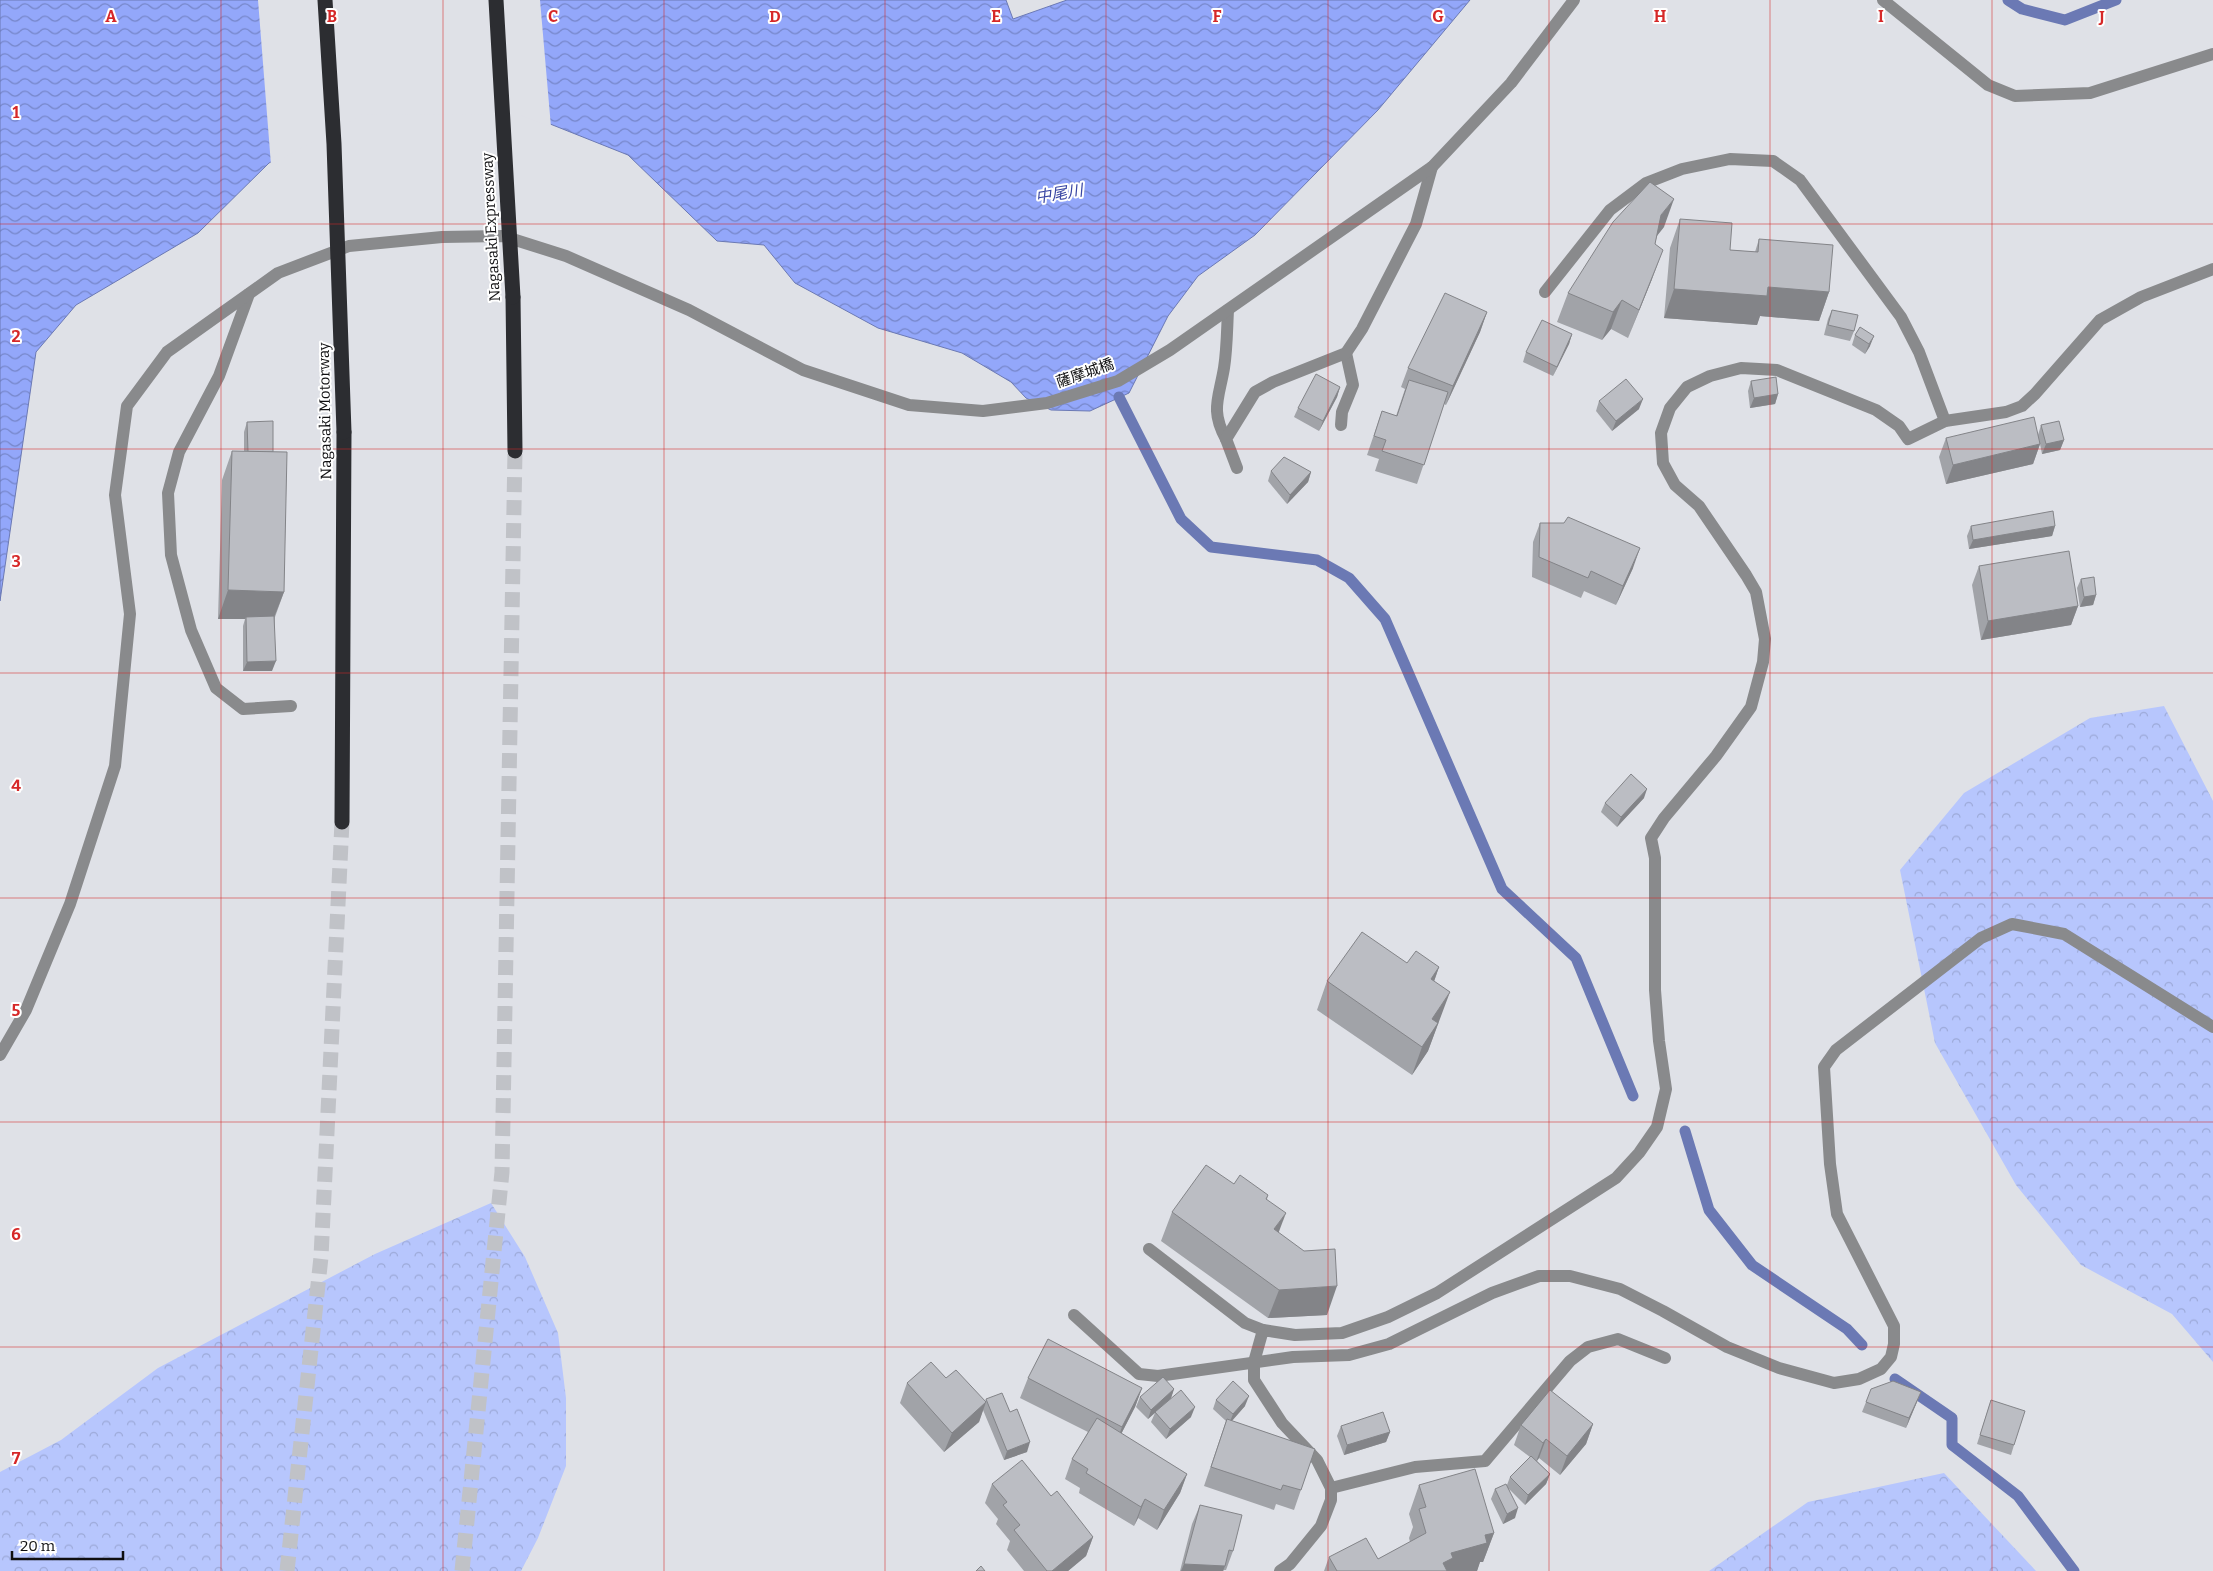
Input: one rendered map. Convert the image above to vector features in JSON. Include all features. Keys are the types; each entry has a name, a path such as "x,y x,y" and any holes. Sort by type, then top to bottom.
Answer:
{"highway":[{"name":"Nagasaki Motorway","path":"325,0 334,144 344,432 342,822"},
{"name":"Nagasaki Expressway","path":"496,0 513,297 515,451"}],"street":[{"name":"薩摩城橋","path":"0,1055 26,1010 70,904 116,766 130,614 115,495 127,406 166,352 278,273 349,246 442,238 503,236 566,256 689,310 803,370 909,405 983,412 1047,403 1118,381 1187,338 1432,167 1511,83 1574,0"},
{"path":"1883,0 1988,85 2015,96 2090,93 2213,54"},
{"path":"1545,292 1610,210 1646,183 1682,169 1730,159 1773,161 1800,180 1901,317 1919,352 1945,420"},
{"path":"1226,439 1255,392 1288,376 1346,353 1362,329 1416,224 1432,167"},
{"path":"1149,1249 1245,1323 1263,1330 1295,1335 1342,1333 1388,1317 1437,1293 1616,1178 1639,1153 1657,1127 1666,1090 1658,1041 1654,858 1651,838 1664,818 1716,756 1752,706 1763,662 1765,639 1756,592 1704,514 1676,485 1663,463 1661,433 1670,408 1688,387 1710,376 1741,368 1777,370 1876,410 1899,426 1908,439 1945,420 2006,412 2022,406 2035,394 2100,320 2141,297 2213,269"},
{"path":"249,294 219,376 179,452 168,492 171,555 191,630 216,688 244,709 291,706"},
{"path":"1228,310 1224,369 1218,392 1216,412 1218,425 1226,439 1237,468"},
{"path":"1340,425 1342,412 1353,385 1346,353"},
{"path":"1074,1315 1139,1374 1158,1376 1293,1356 1349,1355 1389,1344 1492,1293 1539,1276 1570,1276 1620,1289 1664,1310 1727,1347 1779,1368 1834,1383 1859,1379 1881,1369 1891,1357 1894,1344 1894,1326 1836,1214 1830,1164 1824,1067 1836,1050 1981,938 2012,924 2064,934 2213,1027"},
{"path":"1263,1330 1254,1362 1254,1380 1282,1423 1317,1460 1331,1488 1331,1500 1321,1526 1290,1564 1280,1571"},
{"path":"1331,1488 1415,1467 1486,1461 1570,1361 1588,1348 1618,1340 1665,1358"}],"green space":[{"path":"2164,706 2213,801 2213,1362 2172,1314 2081,1265 2016,1185 1935,1043 1900,870 1964,793 2090,718"},
{"path":"491,1203 525,1257 558,1333 566,1398 566,1466 538,1538 521,1571 0,1571 0,1472 61,1440 158,1368 375,1254"},
{"path":"1944,1473 2036,1571 1709,1571 1808,1502"}],"water":[{"name":"中尾川","path":"0,0 1006,0 1013,19 1067,0 1470,0 1378,110 1255,235 1198,276 1168,316 1129,393 1090,411 1051,410 1026,398 1011,382 962,353 878,328 795,283 764,245 717,241 628,155 520,112 363,111 269,163 198,233 76,305 36,352 0,601"}],"pier":[{"path":"258,0 540,0 551,127 520,115 363,114 271,165"}],"building":[{"path":"1650,182 1674,199 1661,215 1655,244 1663,250 1639,310 1622,300 1613,312 1568,293 1613,222"},
{"path":"1680,219 1732,223 1730,250 1758,252 1759,239 1833,245 1829,292 1768,287 1767,296 1674,289"},
{"path":"1445,293 1487,312 1453,386 1408,368"},
{"path":"1832,310 1858,315 1854,331 1828,325"},
{"path":"1542,320 1572,334 1557,367 1526,352"},
{"path":"1860,327 1874,336 1869,344 1855,335"},
{"path":"1316,374 1340,387 1323,421 1298,408"},
{"path":"1776,377 1778,394 1754,398 1751,381"},
{"path":"1626,379 1643,399 1616,421 1599,401"},
{"path":"1409,380 1448,392 1424,465 1382,451 1386,440 1374,436 1382,411 1397,416"},
{"path":"2034,417 2040,444 1953,465 1946,438"},
{"path":"273,421 273,452 248,452 247,422"},
{"path":"2059,421 2064,440 2046,444 2041,425"},
{"path":"232,451 287,452 284,592 228,590"},
{"path":"1284,457 1311,472 1290,495 1271,471"},
{"path":"2053,511 2055,526 1973,540 1971,526"},
{"path":"1568,517 1640,548 1623,586 1591,571 1588,578 1539,557 1540,523 1564,523"},
{"path":"2069,551 2078,606 1988,621 1979,566"},
{"path":"2094,577 2096,595 2084,597 2081,579"},
{"path":"274,616 276,661 247,662 246,617"},
{"path":"1631,774 1647,789 1621,817 1605,803"},
{"path":"1362,932 1407,963 1416,951 1439,967 1431,979 1450,992 1432,1019 1438,1023 1422,1047 1327,981"},
{"path":"1206,1165 1234,1184 1240,1175 1268,1195 1266,1199 1286,1213 1274,1229 1304,1251 1335,1249 1337,1286 1279,1290 1172,1212"},
{"path":"1048,1339 1142,1388 1122,1427 1028,1378"},
{"path":"931,1362 946,1378 956,1370 986,1402 952,1433 907,1383"},
{"path":"1163,1377 1174,1389 1151,1410 1140,1397"},
{"path":"1233,1381 1249,1396 1233,1414 1216,1400"},
{"path":"1893,1381 1921,1392 1909,1418 1866,1402 1871,1389"},
{"path":"1181,1390 1195,1407 1170,1429 1155,1412"},
{"path":"1550,1390 1593,1424 1567,1456 1546,1439 1543,1443 1521,1425"},
{"path":"1002,1393 1010,1412 1017,1409 1030,1442 1007,1451 986,1399"},
{"path":"1991,1400 2025,1411 2014,1445 1980,1435"},
{"path":"1383,1412 1390,1432 1347,1445 1341,1426"},
{"path":"1097,1418 1187,1474 1164,1510 1145,1499 1141,1507 1086,1473 1088,1469 1072,1459"},
{"path":"1227,1419 1315,1449 1301,1490 1283,1485 1281,1490 1211,1467"},
{"path":"1531,1456 1550,1474 1528,1495 1510,1477"},
{"path":"1022,1460 1051,1496 1057,1491 1093,1537 1052,1571 1047,1571 1014,1530 1020,1525 1003,1505 1007,1502 992,1484"},
{"path":"1475,1469 1494,1533 1485,1535 1487,1543 1451,1553 1453,1558 1443,1563 1447,1571 1337,1571 1329,1557 1366,1538 1378,1559 1426,1533 1419,1509 1426,1507 1419,1485"},
{"path":"1506,1484 1518,1508 1507,1514 1495,1489"},
{"path":"1200,1505 1242,1515 1233,1551 1229,1550 1225,1566 1184,1564"},
{"path":"981,1566 985,1571 976,1571"}],"waterway":[{"path":"2008,0 2022,9 2065,20 2116,0"},
{"path":"1119,397 1181,519 1211,547 1317,560 1349,578 1385,619 1502,889 1576,958 1633,1096"},
{"path":"1685,1131 1709,1210 1752,1265 1847,1329 1862,1345"},
{"path":"1895,1379 1952,1418 1952,1445 2018,1496 2074,1571"}],"tunnel":[{"path":"462,1571 502,1172 515,451"},
{"path":"287,1571 321,1257 342,822"}]}
